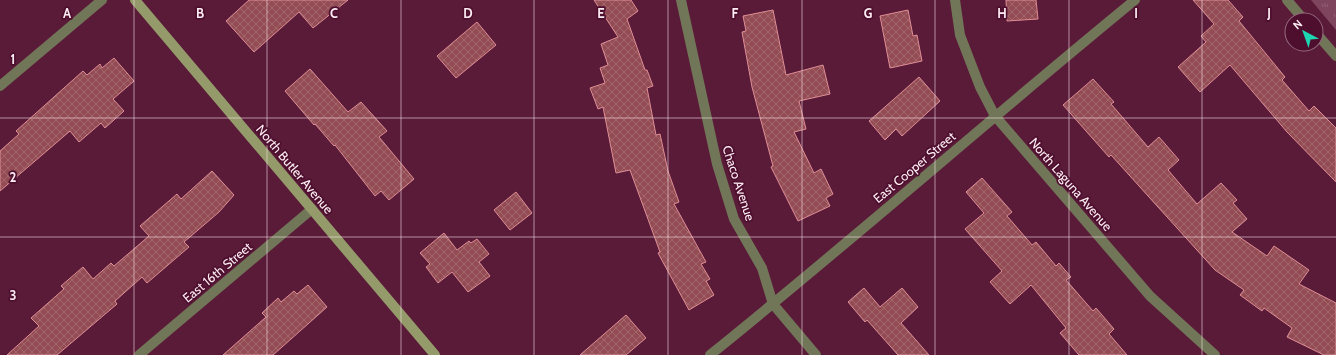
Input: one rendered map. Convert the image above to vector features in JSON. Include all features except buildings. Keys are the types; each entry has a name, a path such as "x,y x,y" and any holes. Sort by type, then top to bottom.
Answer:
{"main road":[{"name":"North Butler Avenue","path":"135,0 435,355"}],"street":[{"path":"0,86 102,0"},
{"name":"Chaco Avenue","path":"681,0 719,171 734,219 762,268 774,304 816,355"},
{"name":"North Laguna Avenue","path":"955,0 960,35 980,87 995,116 1150,296 1215,355"},
{"name":"East Cooper Street","path":"710,355 774,304 1134,0"},
{"path":"1287,0 1297,12"},
{"path":"1324,42 1336,56"},
{"name":"East 16th Street","path":"139,355 312,209"}],"green space":[{"path":"1311,0 1336,0 1336,30 1324,16 1324,12 1321,12"}]}
